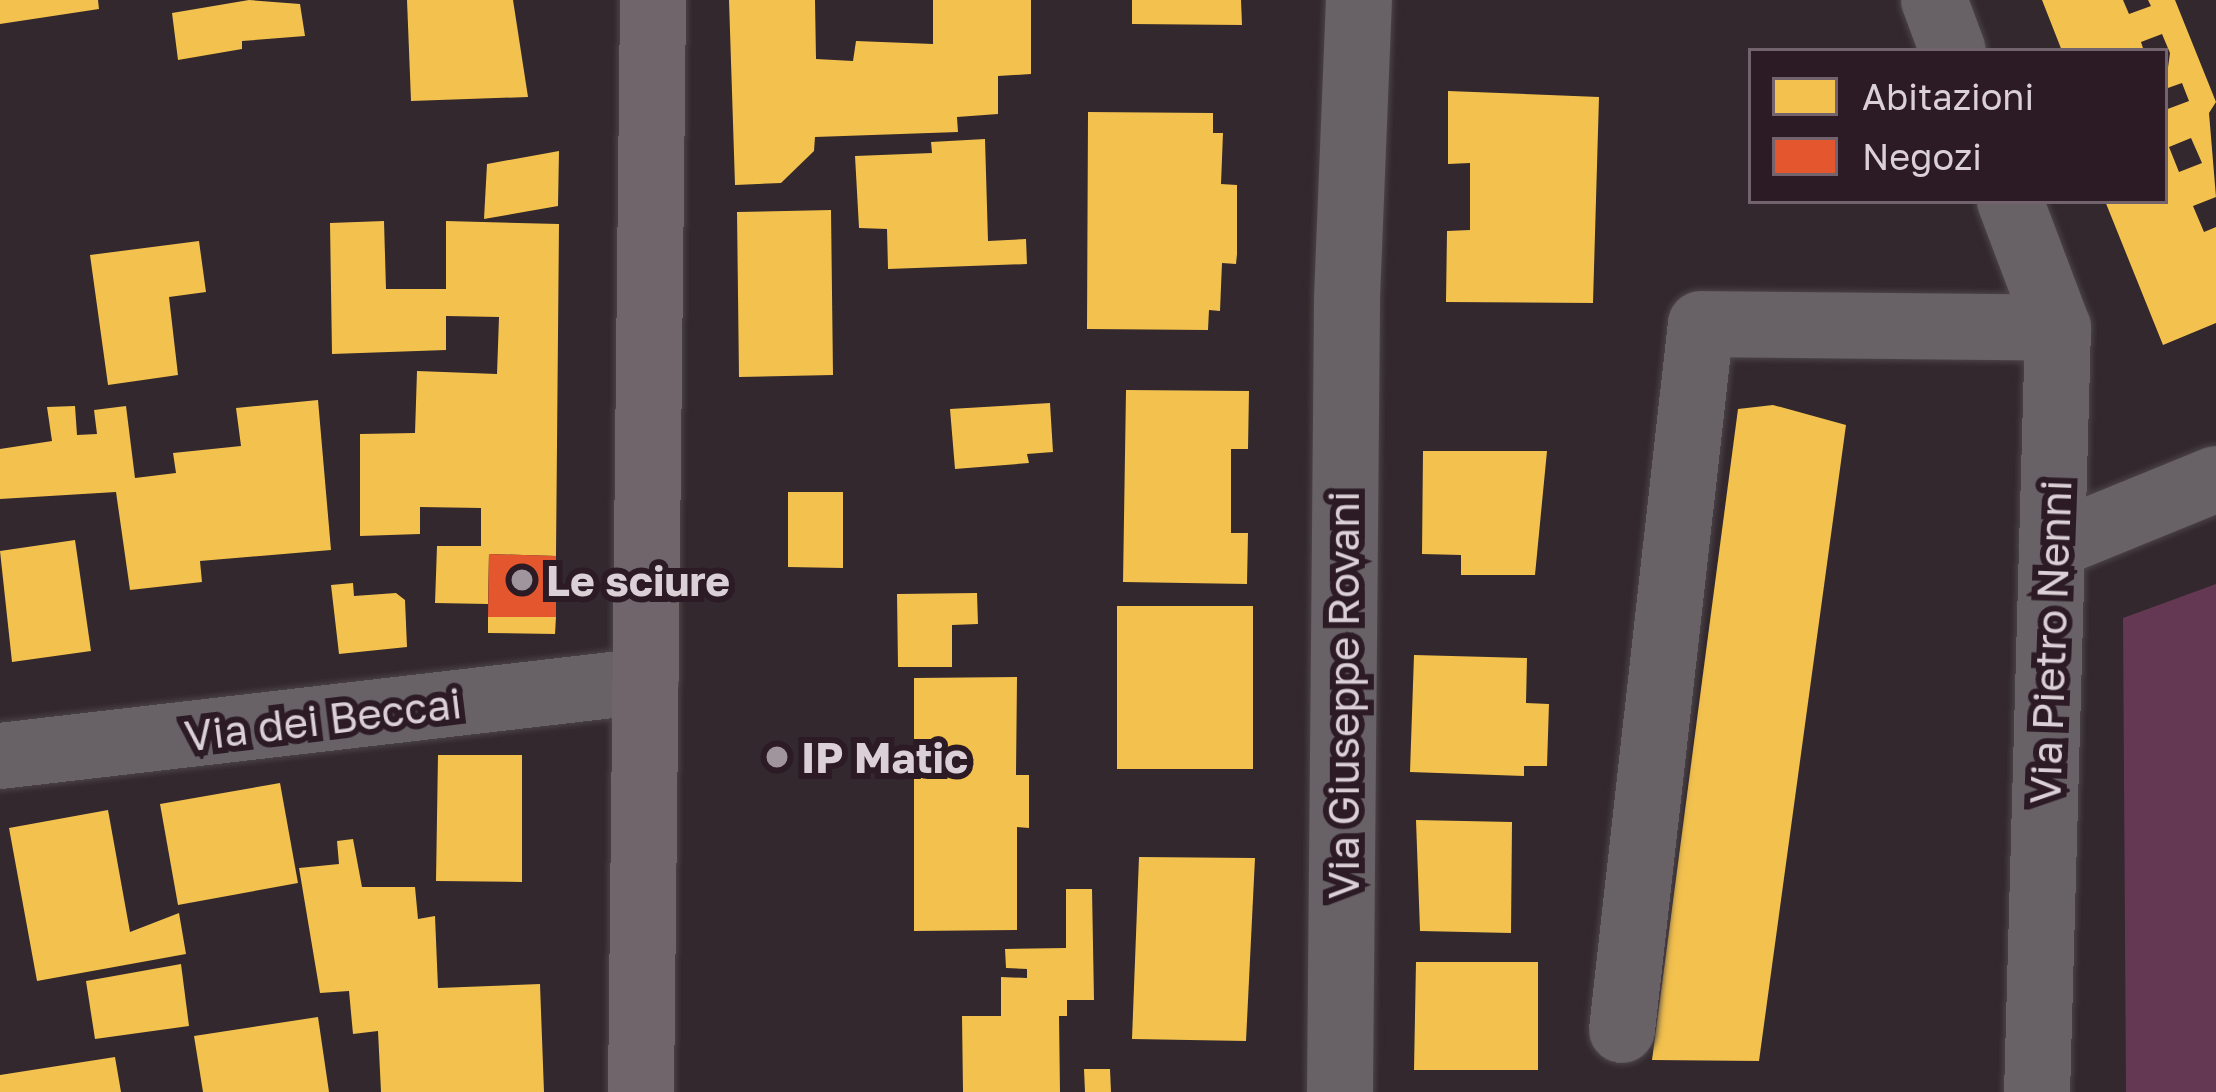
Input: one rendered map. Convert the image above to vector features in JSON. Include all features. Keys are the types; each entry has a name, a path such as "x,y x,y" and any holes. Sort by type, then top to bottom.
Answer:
{"main road":[{"path":"641,1092 652,0"}],"street":[{"name":"Via Giuseppe Rovani","path":"1340,1092 1347,298 1359,0"},
{"path":"1934,0 1952,48"},
{"name":"Via Pietro Nenni","path":"2011,204 2058,328 2037,1092"},
{"path":"1622,1030 1702,324 2058,328"},
{"path":"2052,546 2216,479"},
{"name":"Via dei Beccai","path":"0,756 646,681"}],"shaded area":[{"path":"2216,584 2216,1092 2126,1092 2123,618"}],"building: Abitazioni":[{"path":"0,0 98,0 99,9 0,24"},
{"path":"249,0 300,4 305,36 242,41 242,49 178,60 172,13"},
{"path":"407,0 513,0 528,97 411,101"},
{"path":"729,0 815,0 816,59 853,61 856,41 933,44 933,0 1031,0 1031,74 998,76 998,114 957,117 958,132 815,137 814,151 781,183 735,185"},
{"path":"1132,0 1241,0 1242,25 1132,24"},
{"path":"2042,0 2123,0 2129,14 2151,6 2148,0 2175,0 2216,102 2209,113 2216,197 2193,206 2204,232 2216,227 2216,323 2163,345 2106,204 2168,204 2168,109 2189,101 2182,83 2168,88 2170,53 2162,34 2141,42 2143,48 2061,48","holes":["2191,138 2202,163 2179,172 2169,147"]},
{"path":"1448,91 1599,97 1593,303 1446,302 1447,231 1470,230 1470,163 1448,164"},
{"path":"1088,112 1213,113 1213,133 1223,133 1221,184 1237,185 1237,254 1236,264 1222,263 1220,311 1209,310 1208,330 1087,329"},
{"path":"985,139 988,241 1026,239 1027,264 888,269 887,229 859,228 855,156 932,153 931,142"},
{"path":"559,151 558,206 484,219 487,164"},
{"path":"831,210 833,375 739,377 737,212"},
{"path":"384,221 386,289 446,289 446,221 559,224 556,556 489,554 488,604 435,603 437,546 481,546 481,508 420,507 420,534 360,536 360,434 415,433 417,371 497,374 499,317 446,316 446,350 332,354 330,223"},
{"path":"199,241 206,292 169,297 178,375 108,385 90,255"},
{"path":"1126,390 1249,391 1248,449 1231,449 1231,533 1248,533 1247,584 1123,582"},
{"path":"318,400 331,550 200,561 202,582 130,590 116,492 0,499 0,449 52,441 47,407 75,406 77,435 97,434 94,410 126,406 135,478 176,473 173,453 241,446 236,408"},
{"path":"1050,403 1053,452 1027,454 1029,463 955,469 950,409"},
{"path":"1773,405 1846,425 1759,1061 1652,1060 1738,409"},
{"path":"1423,451 1547,451 1535,575 1461,575 1461,555 1422,554"},
{"path":"788,492 843,492 843,568 788,567"},
{"path":"75,540 91,651 12,662 0,551"},
{"path":"353,583 354,596 396,593 405,600 407,647 339,654 331,585"},
{"path":"977,593 978,624 952,625 952,667 898,667 897,594"},
{"path":"1117,606 1253,606 1253,769 1117,769"},
{"path":"488,617 556,617 555,634 488,633"},
{"path":"1414,655 1527,658 1526,703 1549,704 1547,766 1524,766 1524,776 1410,772"},
{"path":"1017,677 1016,775 1029,775 1029,828 1017,827 1017,930 914,931 914,678"},
{"path":"438,755 522,755 522,882 436,881"},
{"path":"280,783 298,883 178,905 160,804"},
{"path":"108,810 130,932 179,913 186,954 37,981 9,828"},
{"path":"1416,820 1512,822 1511,933 1420,931"},
{"path":"353,839 362,887 415,887 418,919 435,916 438,988 540,984 544,1092 381,1092 378,1031 353,1034 349,991 320,993 299,868 339,864 337,841"},
{"path":"1139,857 1255,858 1246,1041 1132,1039"},
{"path":"1066,889 1092,889 1094,1000 1067,1000 1067,1016 1059,1016 1060,1092 963,1092 962,1016 1001,1016 1001,977 1027,978 1027,969 1006,968 1005,949 1066,948"},
{"path":"1416,962 1538,962 1538,1070 1414,1070"},
{"path":"181,964 189,1026 95,1039 86,981"},
{"path":"318,1017 329,1092 203,1092 194,1036"},
{"path":"115,1057 121,1092 0,1092 0,1075"},
{"path":"1084,1069 1110,1069 1111,1092 1085,1092"}],"building: Negozi":[{"name":"Le sciure","path":"489,554 556,556 556,617 488,617"}],"place":[{"name":"Le sciure","path":"522,580"},
{"name":"IP Matic","path":"777,757"}]}
